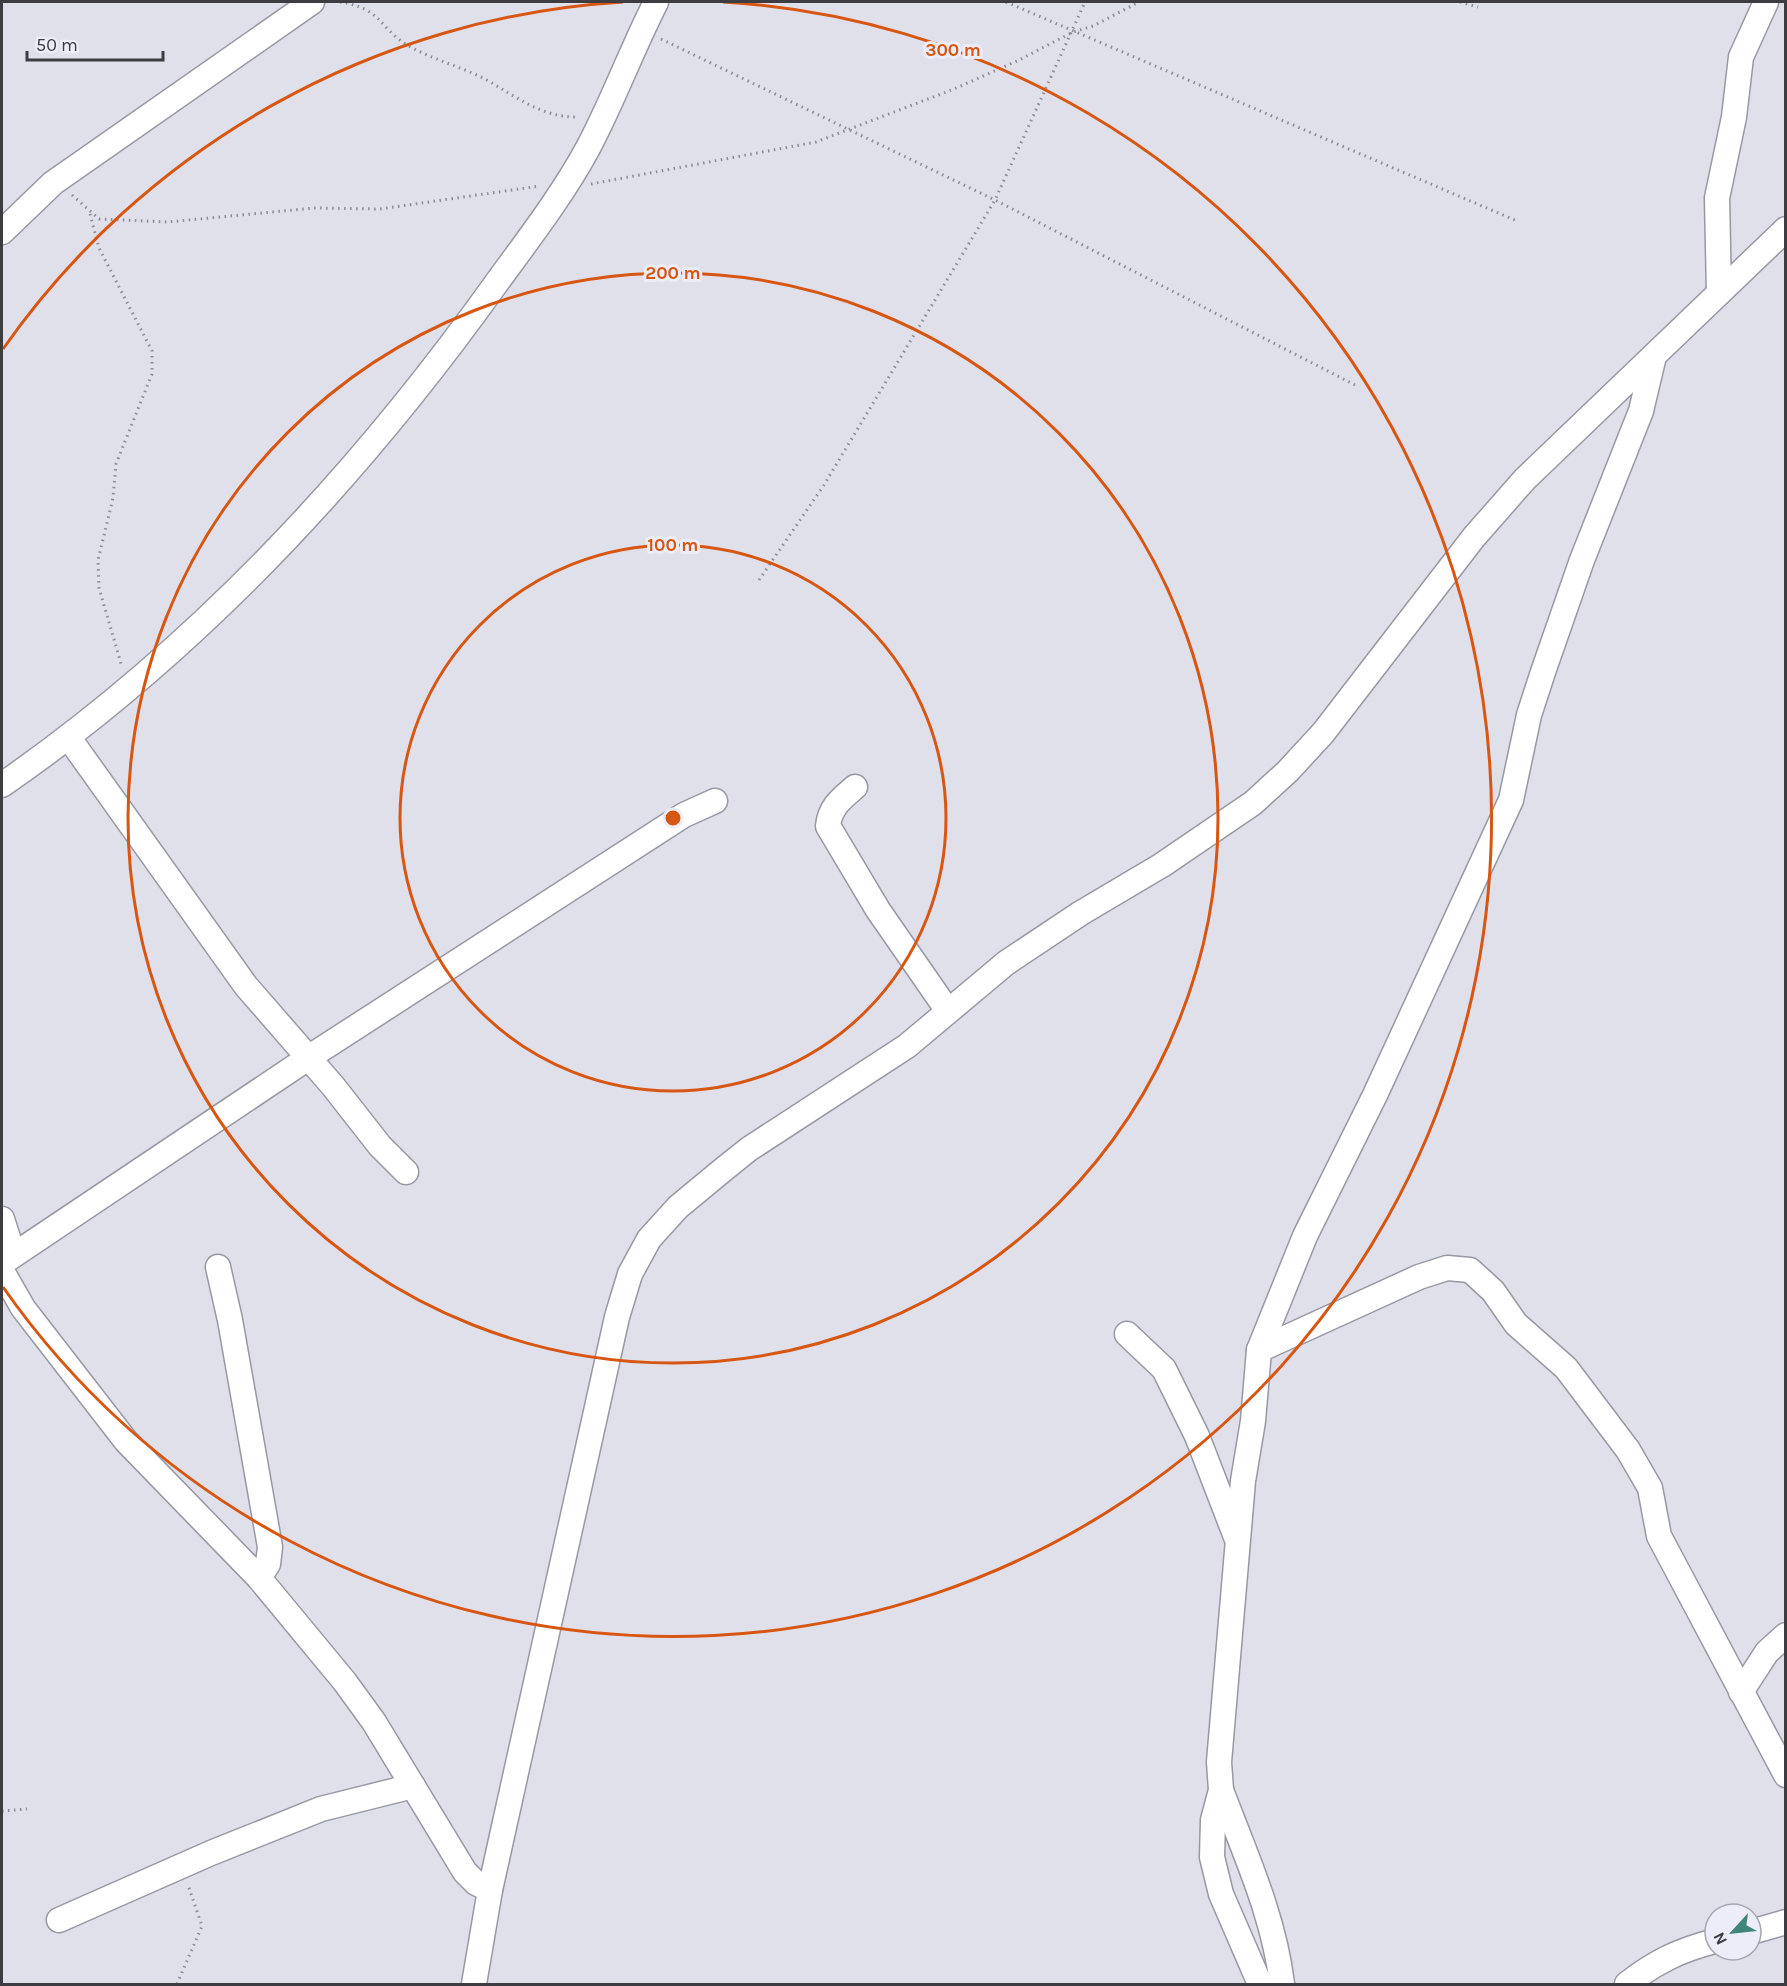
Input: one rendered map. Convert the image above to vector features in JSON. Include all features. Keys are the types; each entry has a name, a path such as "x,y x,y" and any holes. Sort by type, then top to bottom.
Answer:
{"street":[{"path":"2,232 53,183 312,2"},
{"path":"2,785 69,738 185,639 316,507 418,389 532,233 588,147 656,2"},
{"path":"1719,292 1717,198 1734,117 1741,57 1766,2"},
{"path":"474,1984 490,1890 617,1317 630,1274 649,1239 678,1207 724,1168 749,1149 907,1046 1006,963 1081,913 1162,866 1253,803 1323,733 1474,537 1525,479 1785,229"},
{"path":"1282,1984 1279,1959 1269,1917 1221,1790 1219,1762 1238,1542 1259,1350 1305,1236 1375,1095 1511,800 1529,715 1582,560 1641,411 1654,356"},
{"path":"69,738 246,986 380,1146 406,1172"},
{"path":"855,787 835,804 829,814 828,826 878,910 948,1011"},
{"path":"2,1261 308,1058 684,815 715,801"},
{"path":"2,1219 9,1241 2,1261"},
{"path":"218,1267 230,1320 270,1546 268,1564 259,1578"},
{"path":"1259,1350 1419,1277 1447,1268 1470,1270 1493,1291 1516,1324 1566,1368 1628,1450 1650,1488 1659,1536 1785,1775"},
{"path":"2,1271 23,1308 126,1441 259,1578 345,1682 374,1722 465,1872 490,1890"},
{"path":"1127,1334 1164,1369 1197,1436 1238,1542"},
{"path":"1741,1692 1767,1652 1785,1635"},
{"path":"59,1920 321,1809 413,1786"},
{"path":"1221,1790 1213,1821 1212,1857 1221,1893 1260,1984"},
{"path":"1763,1928 1785,1922"},
{"path":"1627,1984 1664,1958 1703,1944"}],"path":[{"path":"339,2 366,8 408,45 483,78 535,109 559,117 602,116"},
{"path":"1006,2 1517,221"},
{"path":"759,580 824,485 995,200 1085,2"},
{"path":"1460,2 1478,7"},
{"path":"642,30 995,200 1357,386"},
{"path":"90,213 99,248 152,351 154,362 152,374 116,464 113,498 98,560 99,588 128,686"},
{"path":"2,1811 27,1809"},
{"path":"177,1984 199,1938 202,1926 181,1867"}]}
